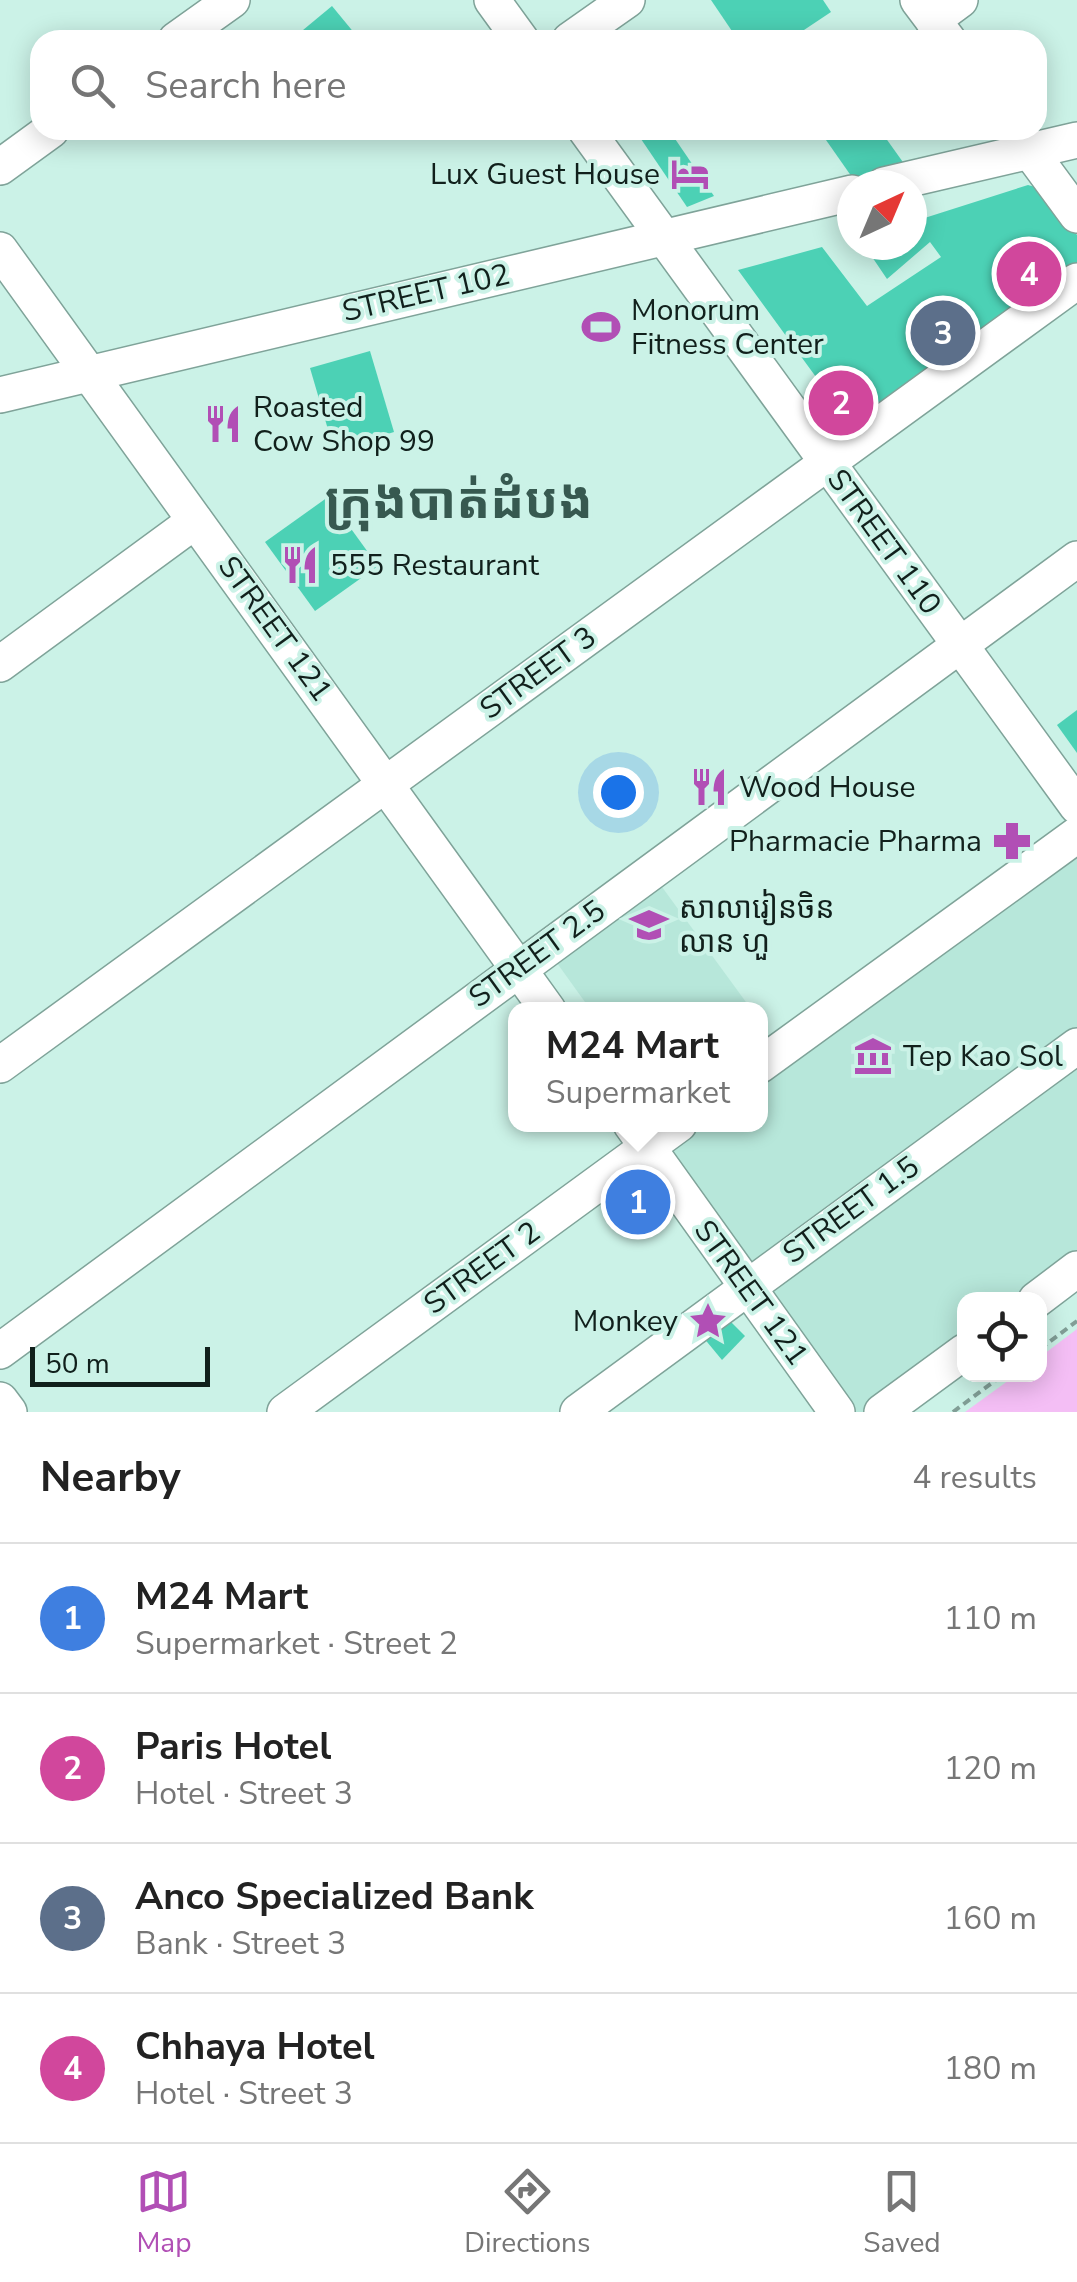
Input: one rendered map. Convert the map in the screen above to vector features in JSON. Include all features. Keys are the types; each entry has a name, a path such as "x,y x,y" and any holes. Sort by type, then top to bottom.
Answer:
{"street":[{"path":"190,30 232,0"},
{"path":"492,0 514,30"},
{"path":"584,30 627,0"},
{"path":"0,167 38,140"},
{"name":"STREET 110","path":"593,140 1077,806"},
{"path":"1022,140 1077,215"},
{"path":"927,171 1022,140 1077,140"},
{"name":"STREET 102","path":"0,395 837,196"},
{"name":"STREET 121","path":"0,250 542,1002"},
{"name":"STREET 3","path":"0,1066 1077,281"},
{"path":"0,664 196,520"},
{"name":"STREET 2.5","path":"0,1350 1077,560"},
{"path":"768,1059 1077,834"},
{"name":"STREET 1.5","path":"578,1412 1077,1046"},
{"name":"STREET 121","path":"639,1136 837,1412"},
{"name":"STREET 2","path":"285,1412 639,1136"},
{"path":"1047,1292 1077,1270"},
{"path":"882,1412 957,1357"},
{"path":"0,1400 8,1412"}],"path":[{"path":"1047,1343 1077,1321"},
{"path":"954,1412 993,1382"}],"shaded area":[{"path":"1077,835 1077,1270 1046,1292 957,1292 957,1357 882,1412 837,1412 647,1148 669,1132 768,1132 768,1060"},
{"name":"សាលារៀនចិន លាន ហួ","path":"662,887 746,1002 585,1002 557,963"},
{"path":"1077,1329 1077,1412 965,1412 1006,1382 1047,1382 1047,1352"}],"building":[{"path":"711,0 823,0 831,12 804,30 731,30"},
{"path":"332,6 352,30 303,30"},
{"path":"642,140 676,140 714,196 687,207"},
{"path":"826,140 887,140 905,165 888,170 847,170"},
{"path":"1028,185 1039,188 1077,235 1077,263 1012,316 851,425 738,270 822,247 867,306 941,257 930,242 927,245 927,217"},
{"path":"874,260 909,260 887,279"},
{"path":"370,351 394,432 334,450 310,368"},
{"path":"328,497 378,566 315,611 265,542"},
{"path":"1077,710 1077,753 1057,725"},
{"path":"719,1310 745,1336 722,1360 698,1331"}],"place":[{"name":"Lux Guest House","path":"690,174"},
{"name":"Chhaya Hotel","path":"1029,274"},
{"name":"Monorum Fitness Center","path":"601,327"},
{"name":"Anco Specialized Bank","path":"943,333"},
{"name":"Paris Hotel","path":"841,403"},
{"name":"Roasted Cow Shop 99","path":"223,424"},
{"name":"555 Restaurant","path":"300,565"},
{"name":"Wood House","path":"709,787"},
{"name":"Pharmacie Pharma","path":"1012,841"},
{"name":"សាលារៀនចិន លាន ហួ","path":"649,925"},
{"name":"Tep Kao Sol","path":"873,1056"},
{"name":"M24 Mart","path":"638,1202"},
{"name":"Monkey","path":"708,1321"}],"district":[{"name":"ក្រុងបាត់ដំបង","path":"459,501"}]}
